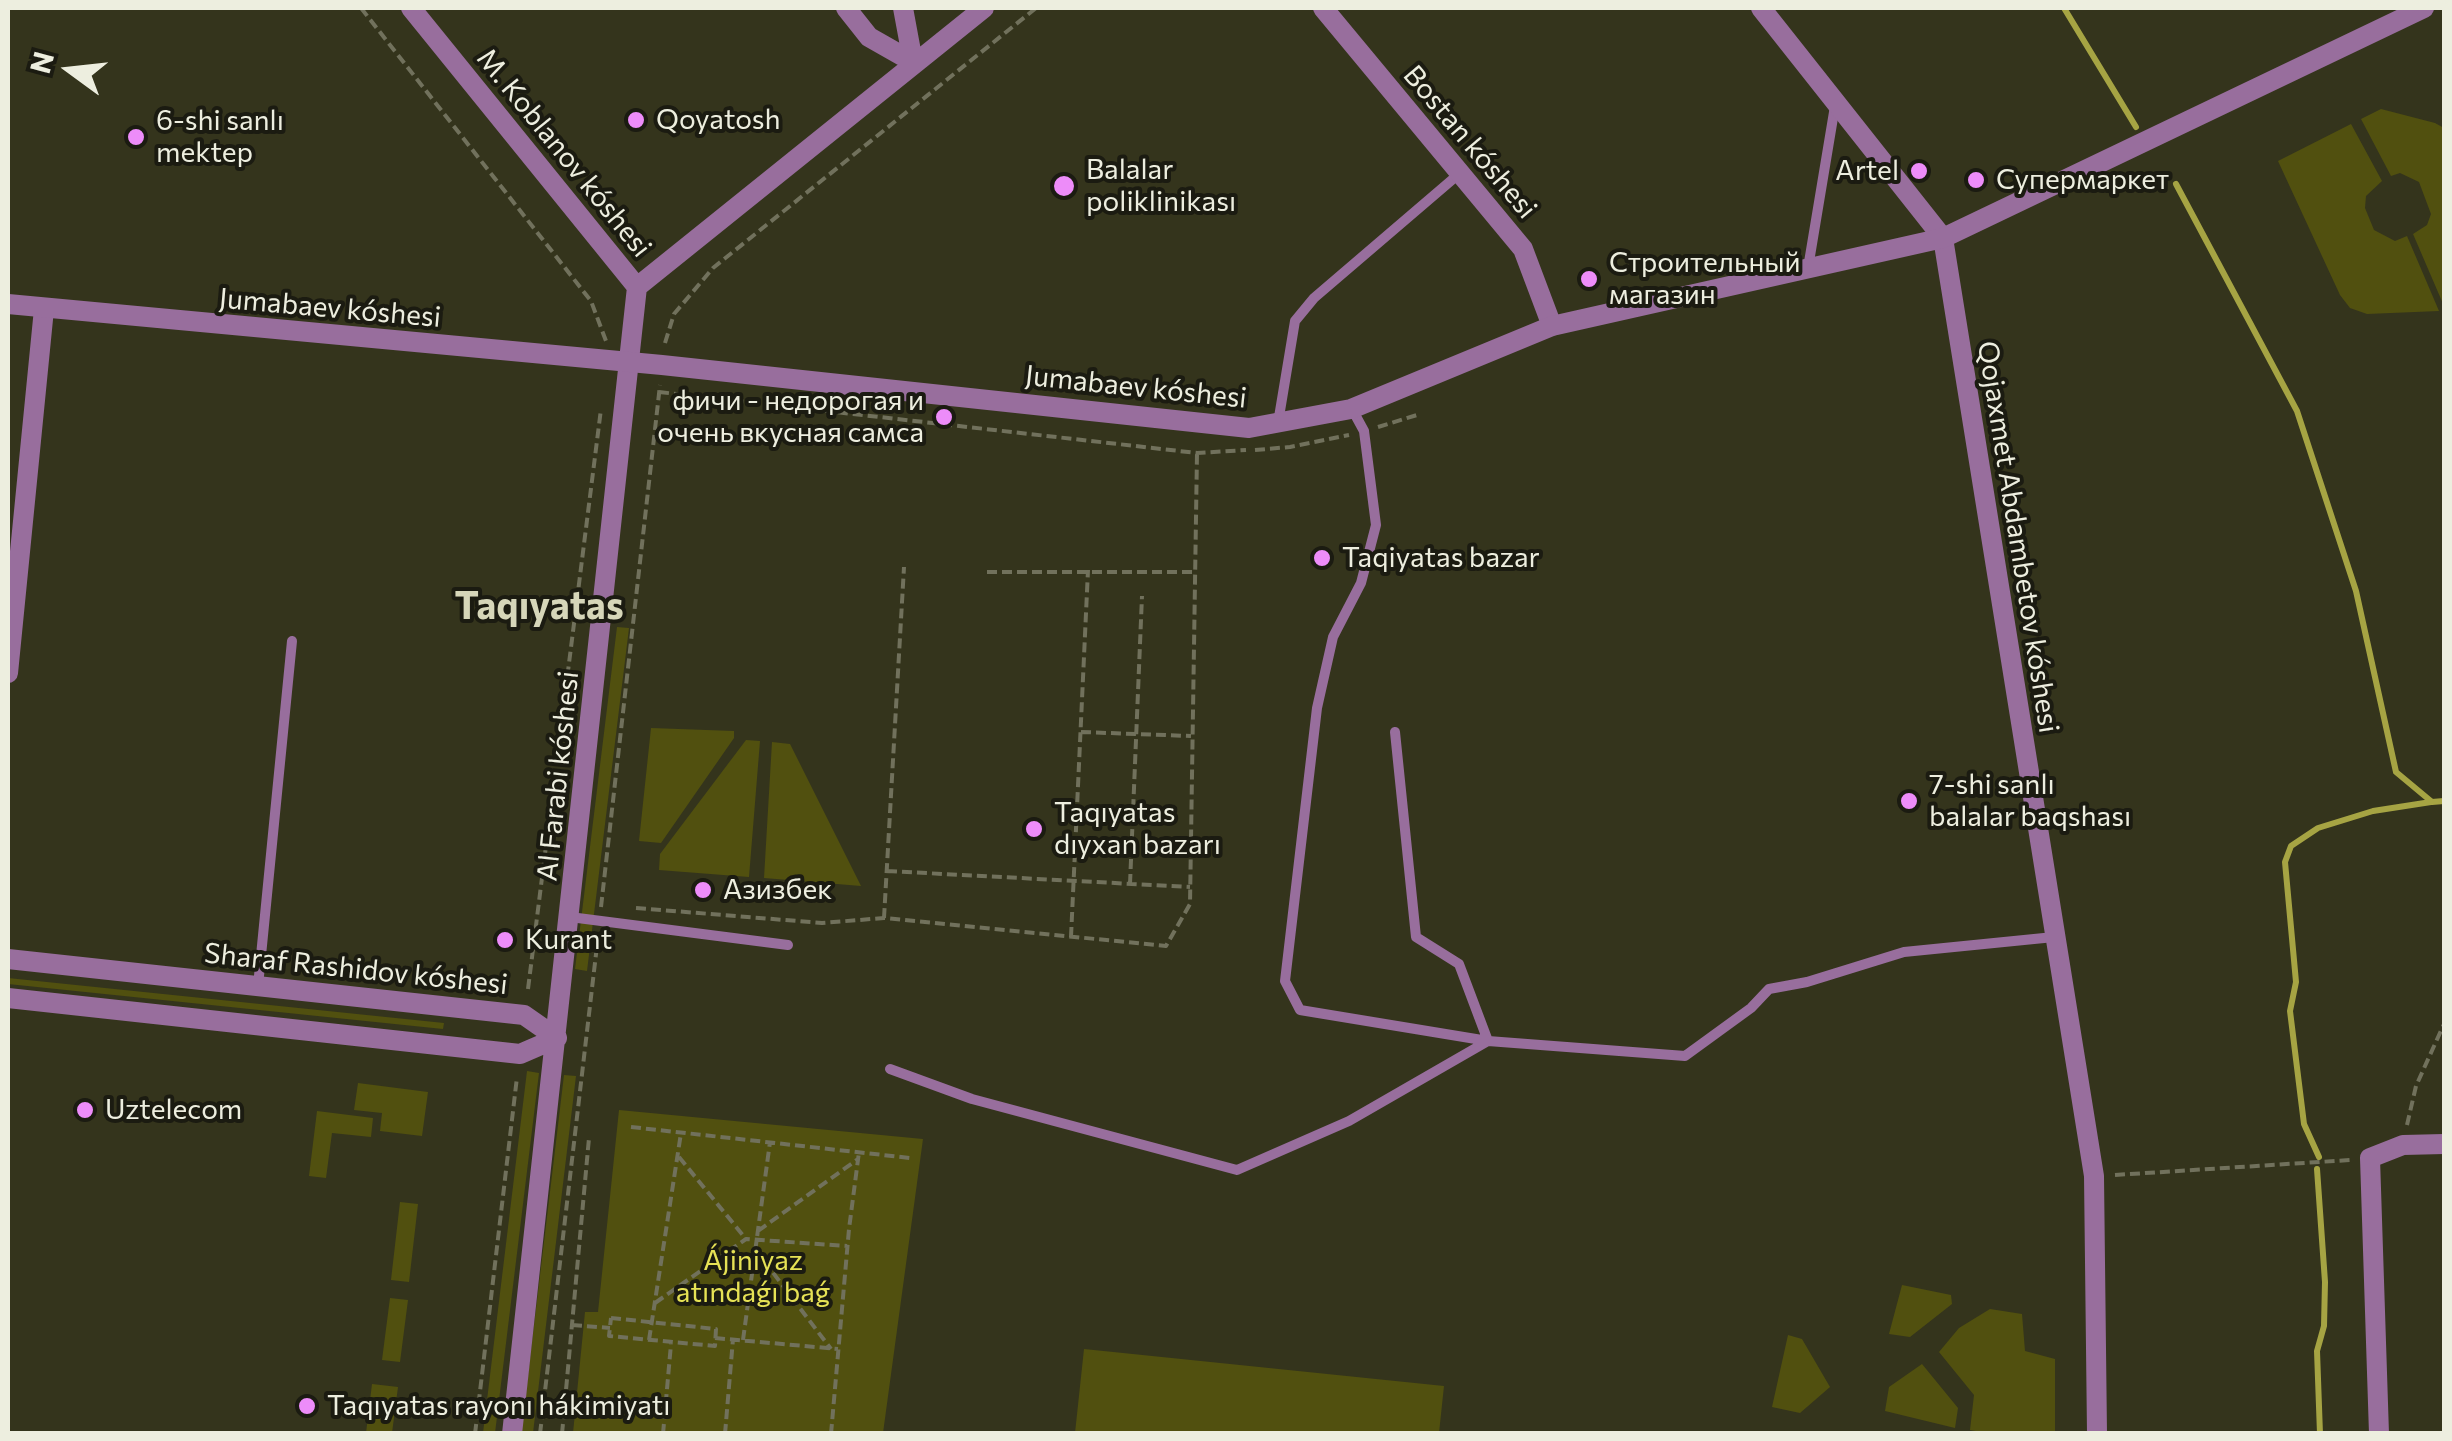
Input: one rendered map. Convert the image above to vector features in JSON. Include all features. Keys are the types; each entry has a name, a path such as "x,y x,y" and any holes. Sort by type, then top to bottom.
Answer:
{"street":[{"name":"M. Koblanov kóshesi","path":"411,8 637,287"},
{"path":"846,8 869,37 913,62"},
{"path":"904,8 913,62"},
{"path":"637,287 984,8"},
{"name":"Bostan kóshesi","path":"1323,8 1523,249 1552,326"},
{"name":"Qojaxmet Abdambetov kóshesi","path":"1761,8 1943,238 2094,1176 2097,1434"},
{"name":"Jumabaev kóshesi","path":"8,304 630,363 1249,428 1352,408 1552,326 1943,238 2424,8"},
{"name":"Al Farabi kóshesi","path":"512,1434 637,287"},
{"path":"8,673 44,309"},
{"name":"Sharaf Rashidov kóshesi","path":"8,959 524,1015 557,1038"},
{"path":"8,998 520,1054 557,1038"},
{"path":"2379,1434 2370,1158 2403,1144 2444,1144"}],"lane":[{"path":"1808,268 1836,102"},
{"path":"1278,424 1295,320 1314,298 1460,172"},
{"path":"1352,408 1364,432 1376,525 1361,583 1334,637 1317,708 1285,981 1300,1010 1488,1040 1685,1056 1751,1008 1769,989 1807,982 1904,952 2054,937"},
{"path":"258,986 292,641"},
{"path":"1395,732 1416,937 1458,964 1488,1040"},
{"path":"570,917 788,945"},
{"path":"890,1069 972,1099 1237,1170 1349,1121 1488,1040"}],"path":[{"path":"361,8 591,301 607,343"},
{"path":"663,348 674,314 713,268 1036,8"},
{"path":"528,990 601,410"},
{"path":"620,906 822,924 884,918 1166,946 1190,904 1198,453"},
{"path":"884,918 904,567"},
{"path":"1071,937 1088,570"},
{"path":"987,572 1194,572"},
{"path":"1130,884 1142,596"},
{"path":"1081,732 1192,736"},
{"path":"887,871 1190,887"},
{"path":"2403,1144 2416,1086 2444,1024"},
{"path":"474,1434 517,1076"},
{"path":"631,1127 910,1158"},
{"path":"650,1340 681,1132"},
{"path":"562,1434 590,1138"},
{"path":"743,1340 770,1142"},
{"path":"677,1155 746,1239"},
{"path":"758,1231 859,1155"},
{"path":"831,1434 859,1155"},
{"path":"2094,1176 2370,1158"},
{"path":"655,1302 746,1239 847,1246"},
{"path":"755,1250 830,1348"},
{"path":"611,1318 652,1322 716,1329 714,1346 609,1336 611,1318"},
{"path":"572,1326 610,1328"},
{"path":"715,1338 838,1349"},
{"path":"725,1434 734,1339"},
{"path":"663,1434 671,1342"}],"green space":[{"path":"2381,109 2444,128 2444,306 2413,234 2427,225 2431,214 2419,182 2400,173 2391,176 2361,119"},
{"path":"2351,124 2382,181 2366,196 2365,208 2374,230 2395,241 2407,236 2439,311 2367,314 2350,308 2340,295 2278,161"},
{"path":"617,627 629,628 587,971 575,969"},
{"path":"651,728 734,731 734,738 661,843 639,841"},
{"path":"746,740 760,741 749,877 659,870 660,854"},
{"path":"772,742 790,744 861,886 764,878"},
{"path":"8,978 444,1023 443,1029 8,984"},
{"path":"527,1071 539,1073 495,1433 483,1433"},
{"path":"564,1075 576,1076 533,1433 521,1434"},
{"path":"358,1083 428,1092 422,1136 380,1131 382,1113 354,1110"},
{"name":"Ájiniyaz atındaǵı baǵ","path":"619,1110 923,1139 883,1433 573,1433 585,1312 598,1312"},
{"path":"317,1111 373,1118 371,1137 332,1133 326,1178 309,1176"},
{"path":"400,1202 418,1204 409,1282 391,1280"},
{"path":"1902,1285 1951,1295 1952,1304 1910,1337 1889,1334"},
{"path":"390,1298 408,1300 400,1362 382,1360"},
{"path":"1990,1309 2022,1314 2025,1351 2055,1359 2055,1433 1993,1434 1970,1430 1974,1395 1939,1352 1959,1328"},
{"path":"1788,1335 1802,1339 1830,1387 1800,1413 1772,1407"},
{"path":"1084,1349 1444,1386 1439,1433 1075,1433"},
{"path":"1922,1364 1958,1408 1955,1428 1885,1411 1889,1387"},
{"path":"372,1384 398,1387 392,1433 366,1433"}],"waterway":[{"path":"2064,8 2136,127"},
{"path":"2176,184 2297,411 2356,591 2396,772 2432,802 2444,801"},
{"path":"2319,1157 2304,1124 2290,1011 2296,982 2285,862 2291,846 2318,828 2373,811 2431,802"},
{"path":"2317,1169 2325,1282 2324,1326 2317,1351 2320,1434"}],"place":[{"name":"Qoyatosh","path":"636,120"},
{"name":"6-shi sanlı mektep","path":"136,137"},
{"name":"Artel","path":"1919,171"},
{"name":"Супермаркет","path":"1976,180"},
{"name":"Balalar poliklinikası","path":"1064,186"},
{"name":"Строительный магазин","path":"1589,279"},
{"name":"фичи - недорогая и очень вкусная самса","path":"944,417"},
{"name":"Taqiyatas bazar","path":"1322,558"},
{"name":"7-shi sanlı balalar baqshası","path":"1909,801"},
{"name":"Taqıyatas dıyxan bazarı","path":"1034,829"},
{"name":"Азизбек","path":"703,890"},
{"name":"Kurant","path":"505,940"},
{"name":"Uztelecom","path":"85,1110"},
{"name":"Taqıyatas rayonı hákimiyatı","path":"307,1406"}],"district":[{"name":"Taqıyatas","path":"539,606"}]}
